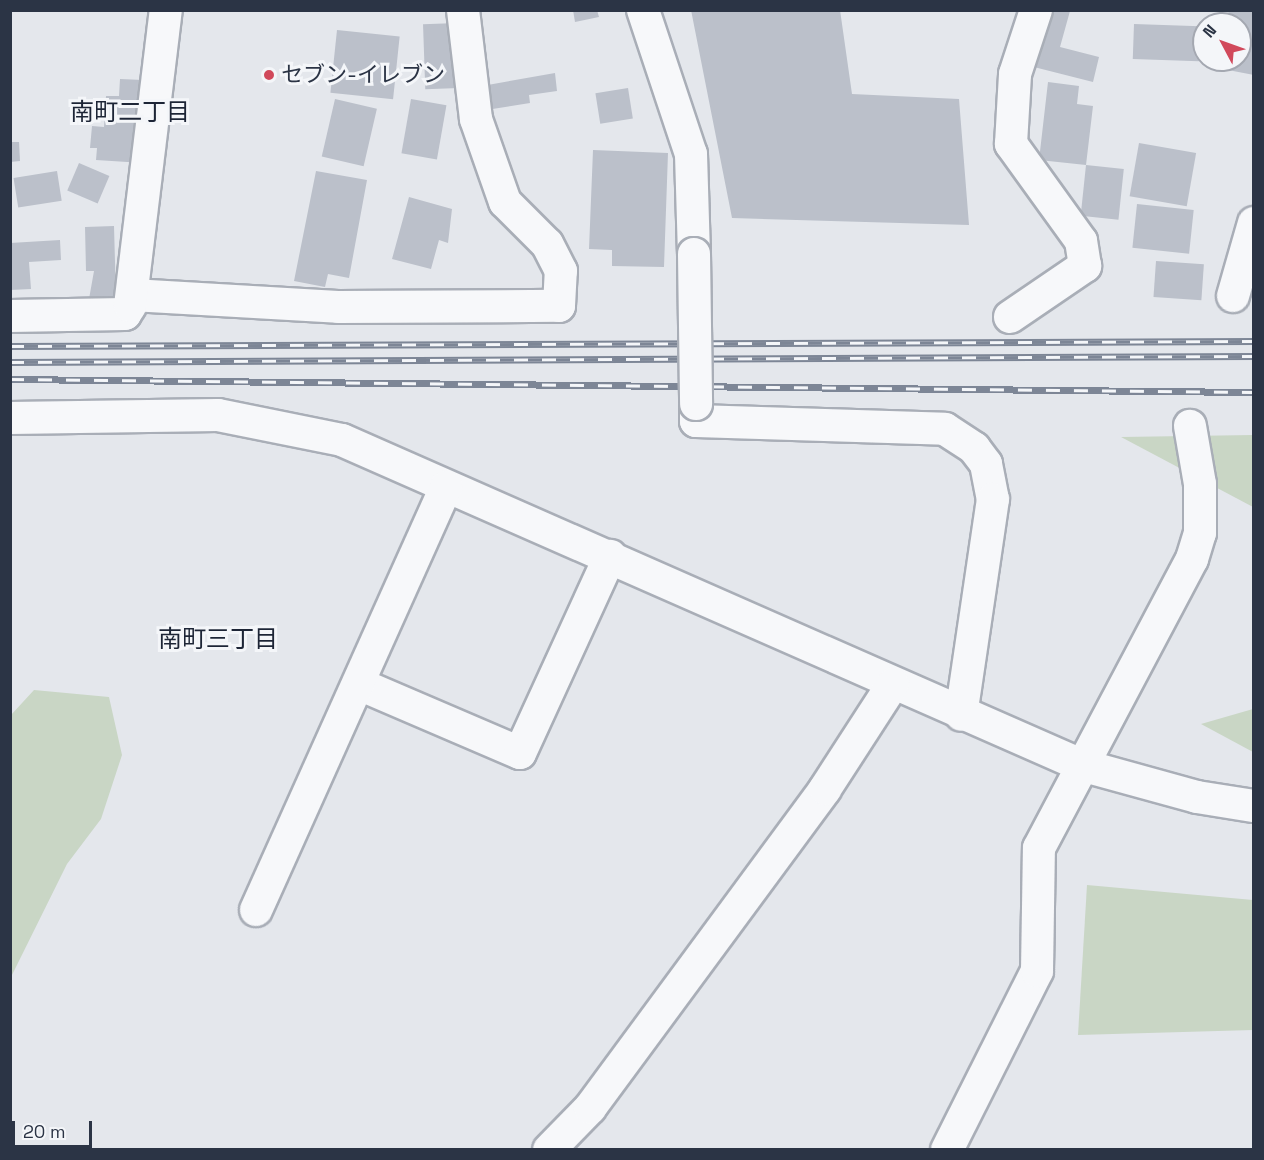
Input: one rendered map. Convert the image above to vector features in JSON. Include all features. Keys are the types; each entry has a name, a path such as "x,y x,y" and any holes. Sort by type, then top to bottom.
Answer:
{"street":[{"path":"10,316 125,314 132,295 166,10"},
{"path":"132,295 338,307 559,306 561,271 547,244 505,202 476,119 462,10"},
{"path":"643,10 691,154 696,421 945,429 961,437 986,464 991,480 993,500 961,715"},
{"path":"1010,317 1085,266 1081,242 1011,144 1015,74 1036,10"},
{"path":"1233,296 1254,223"},
{"path":"10,418 218,415 342,440 610,556 961,715 1081,765 1197,797 1254,806"},
{"path":"947,1149 1037,971 1039,848 1081,765 1177,593 1200,533 1190,426"},
{"path":"256,910 446,486"},
{"path":"359,684 520,753 610,556"},
{"path":"549,1149 618,1071 825,789 892,684"}],"green space":[{"path":"1253,435 1253,507 1121,437"},
{"path":"34,690 109,697 122,755 101,819 67,864 11,977 11,715"},
{"path":"1253,709 1253,752 1201,724"},
{"path":"1087,885 1253,900 1253,1030 1078,1035"}],"building":[{"path":"573,10 597,10 599,17 575,22"},
{"path":"691,10 840,10 852,94 959,99 969,225 732,218"},
{"path":"1040,10 1070,11 1060,47 1099,57 1093,82 1026,65"},
{"path":"1229,10 1254,10 1254,75 1238,72 1252,72 1252,12 1229,12"},
{"path":"457,23 459,88 425,89 423,24"},
{"path":"1134,24 1192,26 1192,61 1133,59"},
{"path":"337,30 400,37 393,99 330,93"},
{"path":"555,73 557,91 529,95 530,103 486,110 482,86"},
{"path":"120,79 143,80 143,163 96,160 97,148 90,148 92,126 104,127 106,96 119,96"},
{"path":"1048,82 1079,86 1077,104 1093,106 1086,165 1039,160"},
{"path":"628,88 633,119 600,124 595,93"},
{"path":"335,99 377,109 364,166 322,156"},
{"path":"411,99 446,105 437,159 401,153"},
{"path":"10,142 19,142 20,161 10,162"},
{"path":"1139,143 1196,153 1187,206 1130,196"},
{"path":"593,150 668,153 664,267 612,266 612,250 589,249"},
{"path":"79,163 109,176 98,204 67,191"},
{"path":"1086,165 1124,169 1118,220 1081,216"},
{"path":"57,171 62,201 18,208 14,178"},
{"path":"316,171 367,180 349,278 328,274 325,287 294,281"},
{"path":"409,197 452,209 448,243 439,240 431,269 392,259"},
{"path":"1137,204 1194,210 1189,254 1132,248"},
{"path":"114,226 116,298 89,299 94,271 86,271 85,227"},
{"path":"60,240 61,260 29,262 31,289 10,290 10,243"},
{"path":"1156,261 1204,264 1201,300 1153,297"}],"railway":[{"path":"10,346 1254,341"},
{"path":"10,362 1254,356"},
{"path":"10,379 1254,392"}],"place":[{"name":"セブン-イレブン","path":"269,75"}],"district":[{"name":"南町二丁目","path":"130,112"},
{"name":"南町三丁目","path":"218,639"}]}
